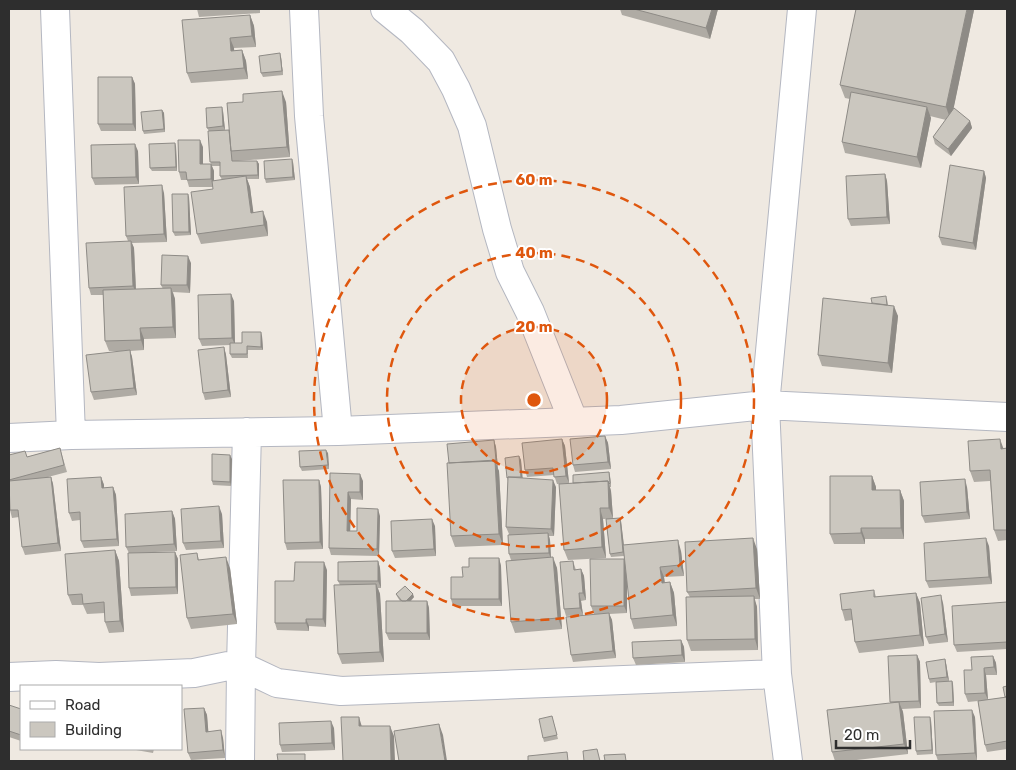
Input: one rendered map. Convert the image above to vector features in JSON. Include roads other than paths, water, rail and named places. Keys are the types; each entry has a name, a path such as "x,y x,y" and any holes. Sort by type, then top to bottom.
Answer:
{"street":[{"path":"55,9 71,435"},
{"path":"304,9 309,116 338,430"},
{"path":"385,9 412,31 441,61 456,90 472,126 497,229 510,272 530,312 573,420"},
{"path":"788,761 777,674 765,405 802,9"},
{"path":"9,438 338,430 573,420 620,420 765,405 1007,417"},
{"path":"240,761 240,666 247,432"},
{"path":"9,677 56,675 99,677 194,673 228,666 240,666 277,683 341,691 777,674"}]}
